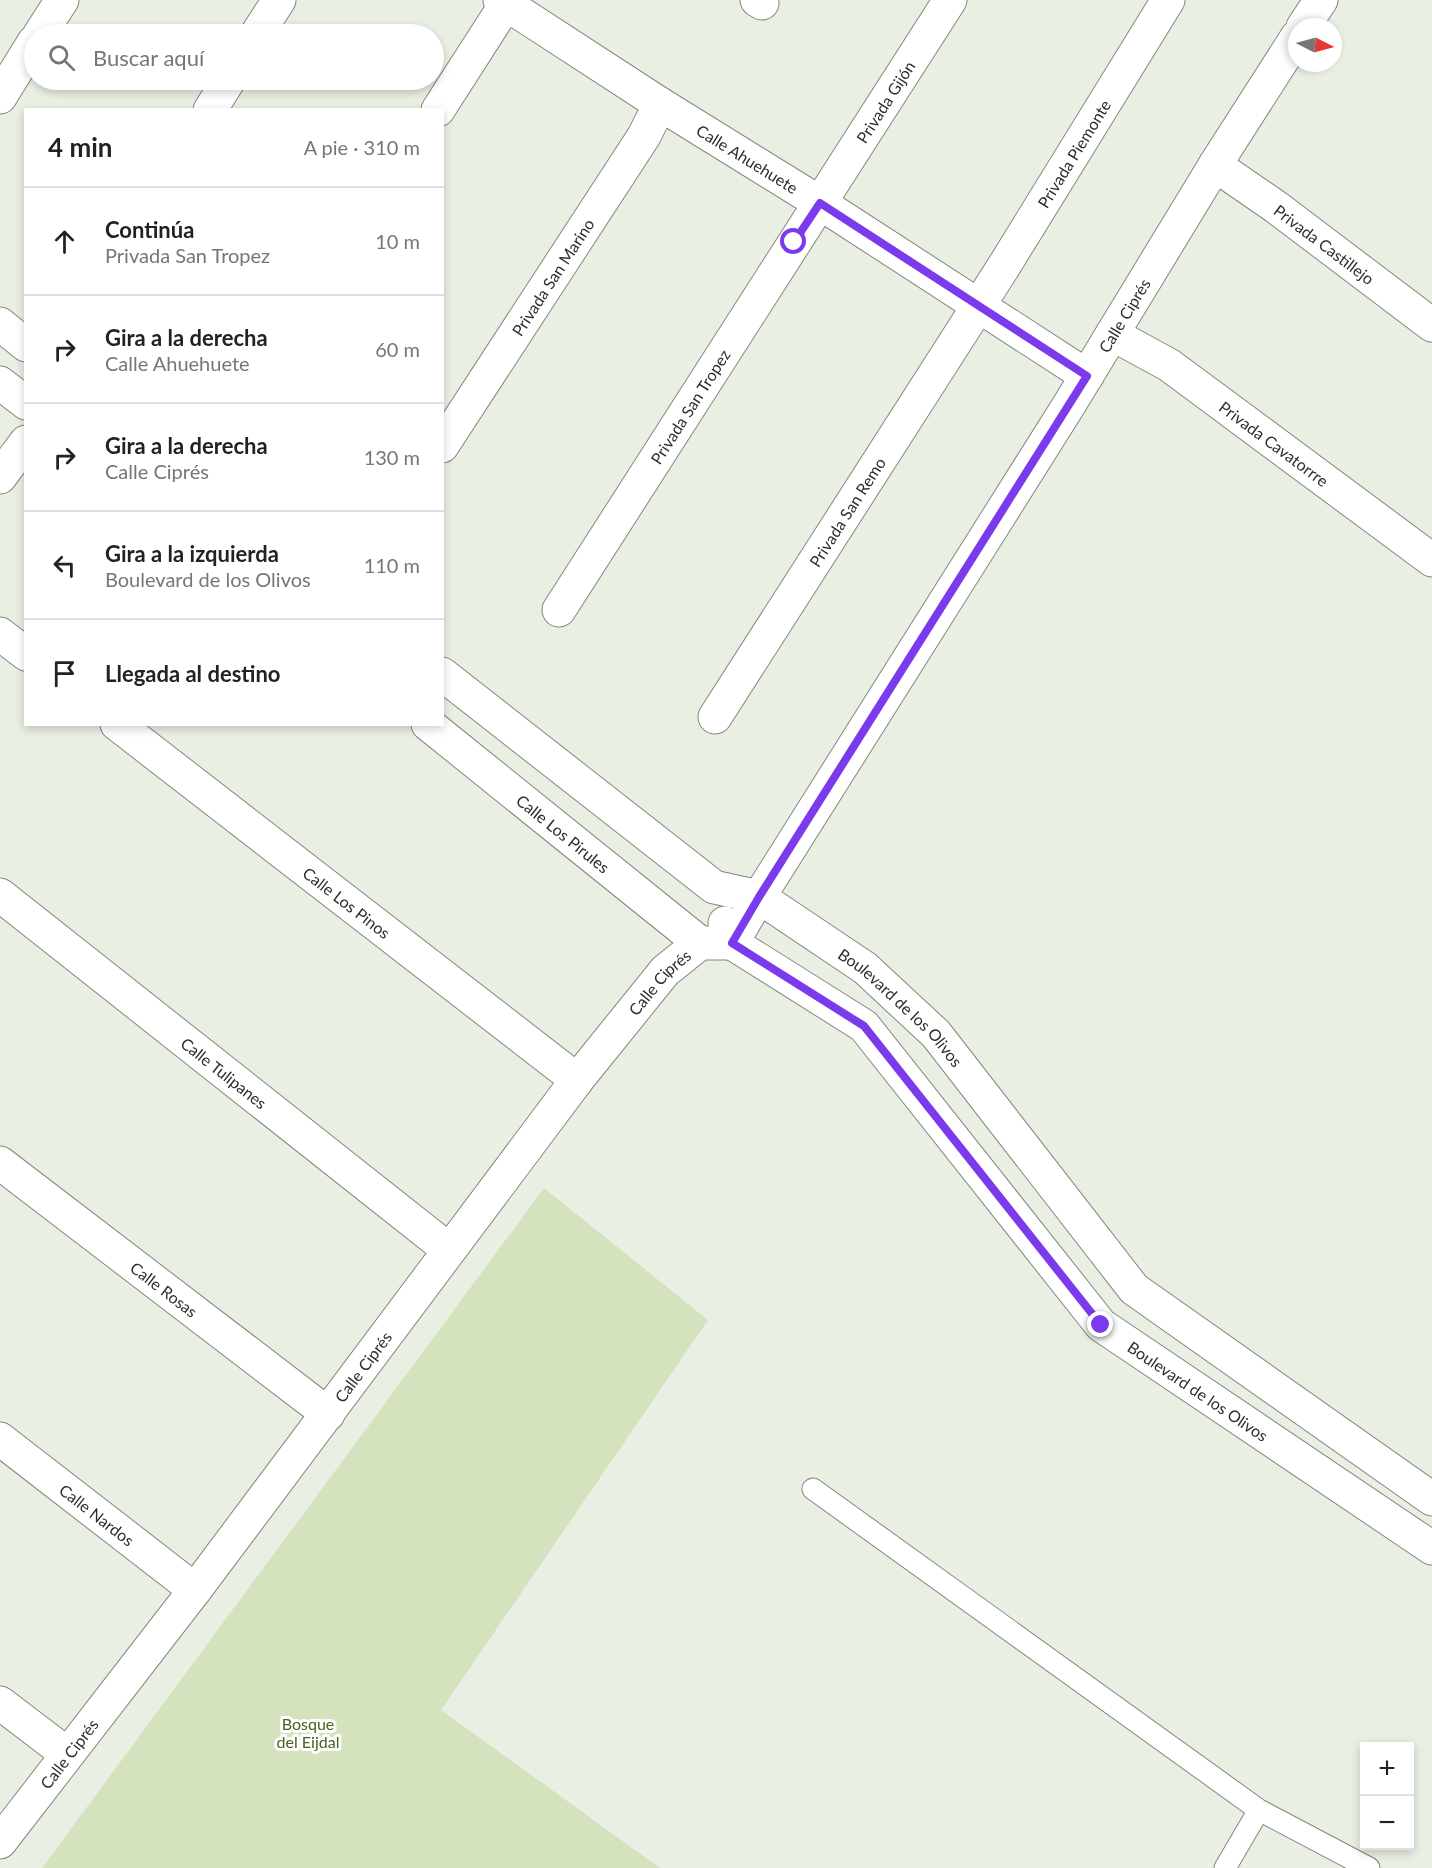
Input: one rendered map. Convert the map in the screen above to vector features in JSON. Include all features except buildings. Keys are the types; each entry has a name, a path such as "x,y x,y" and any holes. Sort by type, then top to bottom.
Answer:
{"street":[{"path":"46,24 62,0"},
{"path":"263,24 279,0"},
{"name":"Privada Gijón","path":"820,203 950,0"},
{"name":"Privada Piemonte","path":"977,306 1168,0"},
{"path":"1309,18 1321,0"},
{"path":"439,108 503,2"},
{"name":"Calle Ahuehuete","path":"503,2 1087,376"},
{"name":"Calle Ciprés","path":"0,1842 195,1590 577,1080 665,971 700,943 732,943 1288,51"},
{"path":"0,97 24,58"},
{"path":"211,108 223,90"},
{"name":"Privada San Marino","path":"444,443 644,136 660,104"},
{"name":"Privada Castillejo","path":"1215,165 1275,207 1432,325"},
{"name":"Privada San Tropez","path":"559,610 820,203"},
{"name":"Privada San Remo","path":"715,717 977,306"},
{"path":"0,324 24,343"},
{"name":"Privada Cavatorrre","path":"1112,334 1169,366 1432,560"},
{"path":"0,383 24,401"},
{"path":"0,477 24,445"},
{"path":"0,634 24,652"},
{"name":"Boulevard de los Olivos","path":"444,676 714,887 759,897 866,968 936,1034 1134,1289 1432,1499"},
{"name":"Calle Los Pinos","path":"120,726 577,1080"},
{"name":"Calle Los Pirules","path":"430,726 700,943"},
{"path":"714,887 732,943"},
{"name":"Calle Tulipanes","path":"0,895 449,1250"},
{"name":"Boulevard de los Olivos","path":"732,943 864,1026 1101,1325 1431,1546"},
{"name":"Calle Rosas","path":"0,1163 328,1414"},
{"name":"Calle Nardos","path":"0,1439 195,1590"},
{"path":"0,1703 67,1754"}],"lane":[{"path":"813,1489 1259,1810 1369,1868"},
{"path":"1224,1868 1259,1810"}],"green space":[{"name":"Bosque del Eijdal","path":"544,1188 708,1320 441,1710 660,1868 42,1868"}],"route":[{"path":"794,242 820,203 1087,376 732,943 864,1026 1101,1325"}]}
